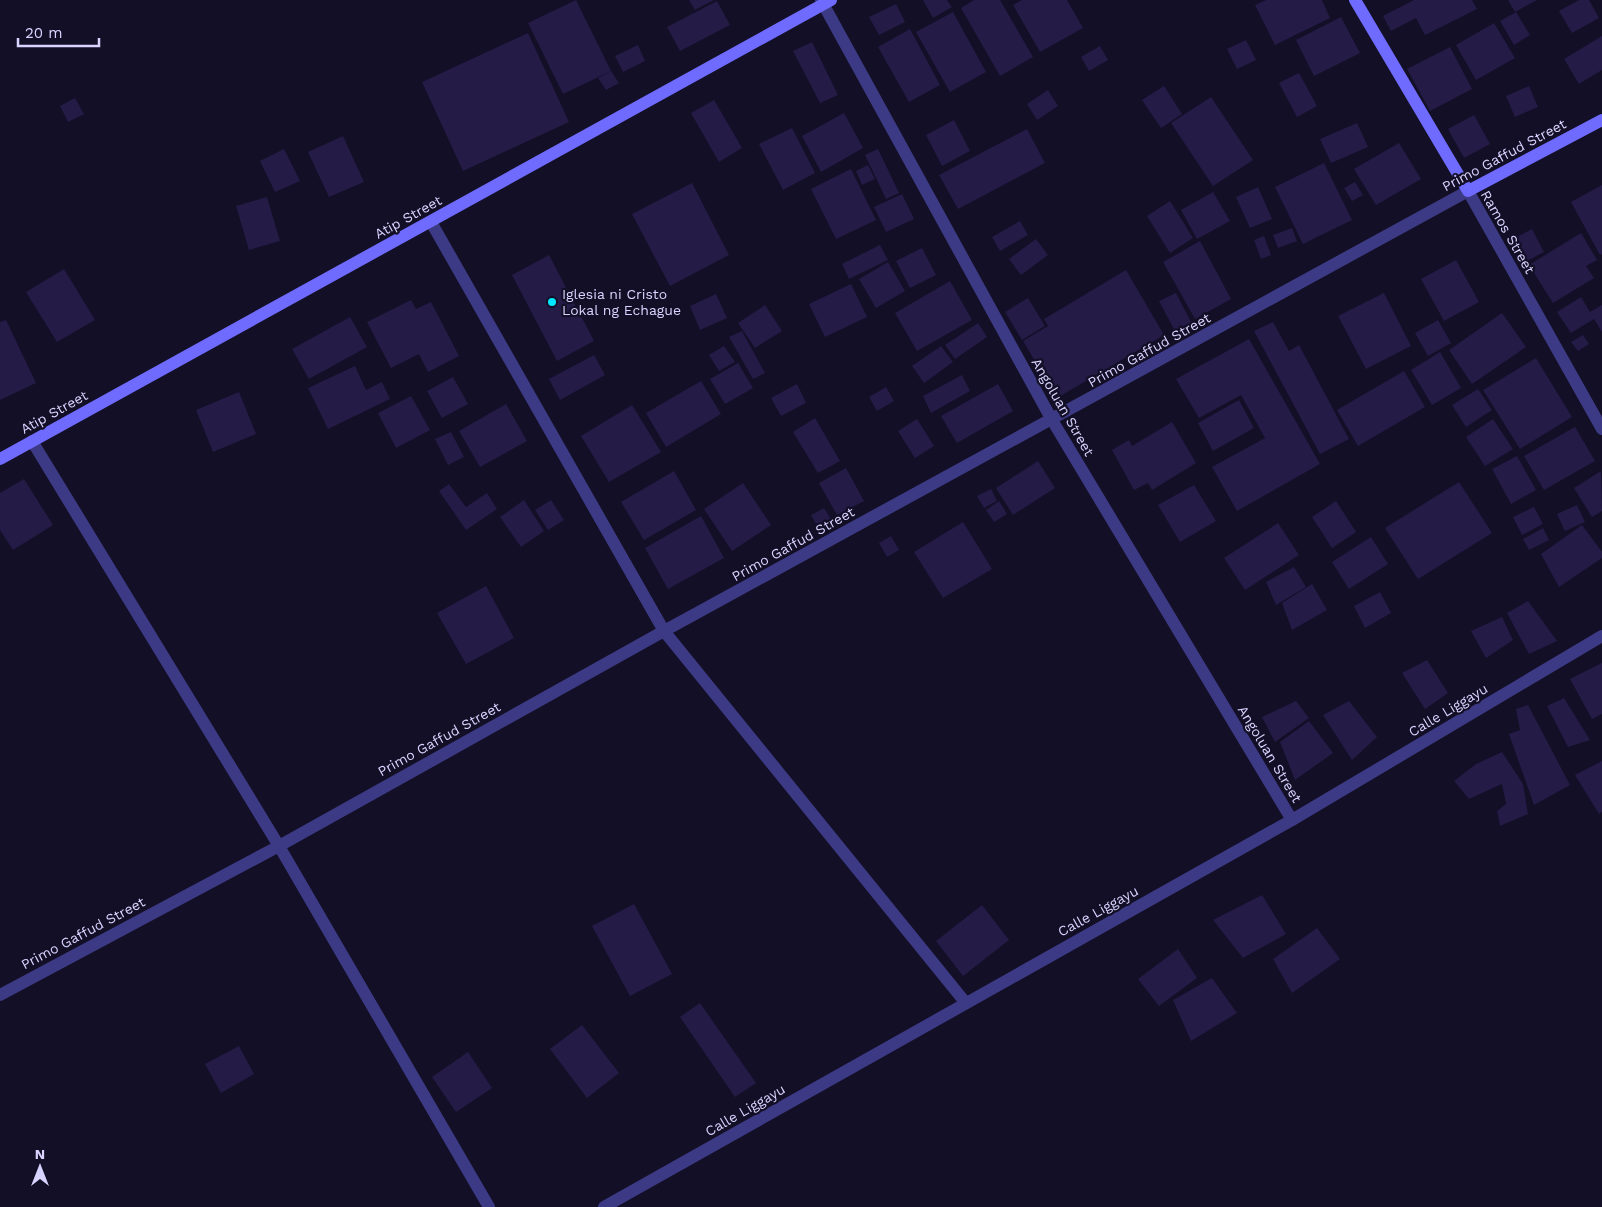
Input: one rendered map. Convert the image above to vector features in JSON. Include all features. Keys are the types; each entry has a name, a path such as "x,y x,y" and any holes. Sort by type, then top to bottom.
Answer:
{"main road":[{"name":"Ramos Street","path":"1355,0 1468,192"},
{"name":"Atip Street","path":"0,459 431,222 825,1"},
{"name":"Primo Gaffud Street","path":"1468,192 1602,120"}],"street":[{"name":"Angoluan Street","path":"825,1 1052,420 1292,820"},
{"name":"Primo Gaffud Street","path":"0,995 279,846 664,631 1468,192"},
{"name":"Ramos Street","path":"1468,192 1602,429"},
{"path":"431,222 664,631 966,1002"},
{"path":"32,441 279,846 489,1207"},
{"name":"Calle Liggayu","path":"604,1207 1292,820 1602,636"}],"building":[{"path":"576,0 611,71 563,94 528,23"},
{"path":"689,0 714,0 695,10"},
{"path":"923,0 947,0 952,7 933,18"},
{"path":"974,0 1000,0 1033,57 1000,76 961,8"},
{"path":"1022,0 1067,0 1083,28 1040,52 1013,5"},
{"path":"1266,0 1322,0 1330,18 1275,45 1255,5"},
{"path":"1414,0 1472,0 1477,9 1425,35 1416,18 1391,31 1383,16"},
{"path":"1508,0 1537,0 1515,12"},
{"path":"1579,0 1589,0 1599,18 1572,33 1559,11"},
{"path":"717,1 730,25 680,51 667,27"},
{"path":"896,4 905,22 879,35 869,17"},
{"path":"953,12 986,72 950,92 916,32"},
{"path":"1516,12 1530,35 1514,45 1500,21"},
{"path":"1341,17 1360,53 1314,76 1296,40"},
{"path":"1494,23 1515,58 1476,80 1456,45"},
{"path":"910,29 940,85 909,102 878,47"},
{"path":"528,33 569,122 463,171 422,82"},
{"path":"1602,36 1602,70 1579,84 1564,59"},
{"path":"1246,40 1256,60 1237,69 1227,49"},
{"path":"812,42 838,95 820,103 793,51"},
{"path":"638,45 645,61 623,72 615,56"},
{"path":"1100,46 1108,60 1089,71 1081,57"},
{"path":"1450,47 1472,89 1430,111 1407,69"},
{"path":"611,71 619,83 606,90 598,78"},
{"path":"1299,73 1317,106 1297,117 1279,83"},
{"path":"1164,86 1182,114 1161,128 1142,100"},
{"path":"1529,86 1538,107 1515,117 1506,96"},
{"path":"1048,90 1058,106 1037,120 1027,104"},
{"path":"1211,97 1253,160 1213,186 1171,123"},
{"path":"75,98 84,114 68,122 60,106"},
{"path":"714,100 742,148 719,162 691,113"},
{"path":"844,113 863,148 821,172 802,136"},
{"path":"1474,115 1490,144 1464,158 1448,129"},
{"path":"954,120 970,151 942,166 926,135"},
{"path":"1357,123 1368,147 1331,163 1320,139"},
{"path":"792,128 815,173 783,190 759,144"},
{"path":"1027,129 1045,163 958,209 939,175"},
{"path":"343,136 364,182 329,197 308,152"},
{"path":"1399,143 1421,179 1376,205 1354,169"},
{"path":"284,149 300,181 275,192 260,161"},
{"path":"878,149 899,193 886,199 865,155"},
{"path":"1324,163 1352,220 1303,244 1275,187"},
{"path":"868,165 875,179 862,185 856,171"},
{"path":"851,169 876,220 836,239 811,189"},
{"path":"1355,182 1363,195 1352,201 1344,188"},
{"path":"692,183 729,255 670,286 632,214"},
{"path":"1602,185 1602,254 1600,255 1571,202"},
{"path":"1258,187 1272,219 1250,228 1236,197"},
{"path":"1213,192 1230,221 1197,239 1181,210"},
{"path":"902,194 914,219 886,232 874,207"},
{"path":"267,197 280,241 249,250 236,206"},
{"path":"1170,201 1193,238 1170,253 1147,216"},
{"path":"1020,221 1028,235 1000,251 992,237"},
{"path":"1292,228 1297,241 1278,248 1273,235"},
{"path":"1532,229 1544,252 1523,263 1511,240"},
{"path":"1581,233 1597,260 1586,266 1594,278 1553,303 1529,265"},
{"path":"1264,236 1271,255 1261,259 1254,240"},
{"path":"1036,239 1048,255 1021,275 1009,259"},
{"path":"1200,241 1231,299 1195,319 1163,262"},
{"path":"880,245 888,260 849,279 842,264"},
{"path":"922,248 936,275 910,288 896,261"},
{"path":"549,255 594,341 557,361 512,275"},
{"path":"1456,260 1479,302 1444,321 1421,279"},
{"path":"888,262 905,291 876,308 859,279"},
{"path":"64,269 95,320 57,342 26,292"},
{"path":"1126,270 1164,335 1057,398 1023,341 1048,326 1044,319"},
{"path":"950,281 972,320 917,351 895,313"},
{"path":"851,284 867,317 825,337 809,304"},
{"path":"1176,293 1192,324 1176,333 1159,301"},
{"path":"1384,293 1411,346 1366,369 1338,316"},
{"path":"716,294 727,318 700,330 690,306"},
{"path":"1581,297 1590,312 1602,305 1602,332 1594,319 1571,333 1557,312"},
{"path":"1028,298 1045,326 1022,340 1005,312"},
{"path":"411,300 416,309 431,302 459,356 428,372 419,354 391,368 367,322"},
{"path":"765,305 782,331 755,348 738,323"},
{"path":"1502,313 1526,347 1472,384 1449,350"},
{"path":"350,317 367,347 309,379 292,349"},
{"path":"6,320 36,383 0,400 0,322"},
{"path":"1438,320 1451,343 1428,356 1415,333"},
{"path":"1273,322 1289,351 1299,345 1349,439 1320,454 1254,331"},
{"path":"978,323 987,337 955,359 945,345"},
{"path":"742,331 765,373 753,379 729,337"},
{"path":"1583,335 1589,344 1578,351 1571,342"},
{"path":"1249,339 1320,464 1237,511 1212,467 1265,438 1241,395 1199,418 1176,379"},
{"path":"724,346 735,362 719,371 709,355"},
{"path":"941,346 953,362 924,383 912,366"},
{"path":"1440,352 1461,388 1432,405 1411,370"},
{"path":"594,355 605,375 560,400 549,379"},
{"path":"1536,358 1572,417 1520,449 1483,390"},
{"path":"738,363 753,388 725,404 710,379"},
{"path":"355,366 366,390 382,382 390,399 328,429 308,388"},
{"path":"1404,371 1425,407 1358,446 1337,410"},
{"path":"962,375 970,391 931,413 923,396"},
{"path":"453,377 468,404 442,418 427,391"},
{"path":"701,381 721,414 666,447 646,413"},
{"path":"797,384 806,403 781,416 771,398"},
{"path":"998,384 1013,411 957,443 941,416"},
{"path":"886,387 894,401 877,411 869,397"},
{"path":"1478,389 1492,410 1466,427 1452,405"},
{"path":"239,392 256,434 213,452 196,410"},
{"path":"411,396 430,430 396,448 378,413"},
{"path":"1239,400 1254,428 1213,451 1198,423"},
{"path":"506,404 527,441 480,467 459,431"},
{"path":"632,405 661,452 609,482 581,436"},
{"path":"815,418 840,461 818,473 793,432"},
{"path":"917,419 934,446 915,458 898,431"},
{"path":"1493,419 1513,449 1485,466 1466,437"},
{"path":"1172,422 1196,463 1152,490 1148,483 1134,490 1112,450 1129,440 1132,446"},
{"path":"1575,427 1595,461 1544,490 1524,456"},
{"path":"451,432 464,457 448,465 435,439"},
{"path":"1517,456 1536,490 1511,504 1492,469"},
{"path":"1038,461 1055,488 1013,515 996,488"},
{"path":"846,468 864,501 837,515 819,483"},
{"path":"674,471 696,510 644,540 621,502"},
{"path":"1601,471 1602,511 1592,517 1574,488"},
{"path":"24,479 53,525 13,550 0,530 0,493"},
{"path":"1459,482 1492,533 1418,579 1385,528"},
{"path":"743,483 771,525 732,551 704,509"},
{"path":"449,484 466,507 487,493 497,509 466,530 439,491"},
{"path":"1194,485 1216,521 1180,542 1158,505"},
{"path":"991,489 997,501 984,508 977,496"},
{"path":"524,500 544,531 521,547 500,517"},
{"path":"551,500 564,520 548,530 535,510"},
{"path":"999,501 1007,514 994,522 986,510"},
{"path":"1336,501 1356,532 1332,548 1312,517"},
{"path":"1577,505 1585,522 1565,531 1557,514"},
{"path":"1534,507 1543,524 1522,535 1513,517"},
{"path":"824,508 831,519 818,527 811,515"},
{"path":"701,516 724,558 668,589 645,548"},
{"path":"963,522 992,569 943,598 914,552"},
{"path":"1278,523 1299,555 1245,590 1224,558"},
{"path":"1582,525 1602,552 1602,558 1559,587 1541,554"},
{"path":"1543,528 1549,540 1529,550 1523,539"},
{"path":"891,536 899,550 887,557 879,543"},
{"path":"1371,537 1388,564 1349,589 1332,562"},
{"path":"1294,567 1306,587 1276,605 1266,582"},
{"path":"1312,584 1327,610 1292,630 1282,603"},
{"path":"486,586 514,638 466,664 437,613"},
{"path":"1380,592 1391,613 1365,628 1354,606"},
{"path":"1528,601 1557,641 1529,654 1507,613"},
{"path":"1502,617 1513,640 1486,658 1471,631"},
{"path":"1427,660 1448,693 1425,709 1402,673"},
{"path":"1602,663 1602,714 1592,719 1570,679"},
{"path":"1564,698 1590,740 1568,747 1547,706"},
{"path":"1296,701 1309,718 1275,742 1262,717"},
{"path":"1349,701 1377,737 1352,760 1323,715"},
{"path":"1528,705 1570,785 1534,805 1509,734 1520,730 1516,709"},
{"path":"1309,721 1333,753 1295,780 1280,742"},
{"path":"1502,752 1523,784 1528,814 1500,826 1497,811 1506,804 1502,784 1469,799 1454,781 1476,764"},
{"path":"1602,761 1602,812 1599,814 1575,775"},
{"path":"1262,895 1286,934 1243,958 1213,920"},
{"path":"634,904 672,974 630,996 592,926"},
{"path":"982,905 1009,940 963,976 936,941"},
{"path":"1317,928 1340,959 1292,993 1273,959"},
{"path":"1178,949 1197,978 1159,1006 1138,979"},
{"path":"1212,978 1237,1013 1191,1041 1173,1000"},
{"path":"700,1003 756,1083 735,1097 680,1017"},
{"path":"582,1025 619,1073 587,1098 550,1049"},
{"path":"239,1046 254,1074 221,1093 205,1064"},
{"path":"468,1052 492,1088 456,1112 432,1077"}],"place":[{"name":"Iglesia ni Cristo Lokal ng Echague","path":"552,302"}]}
